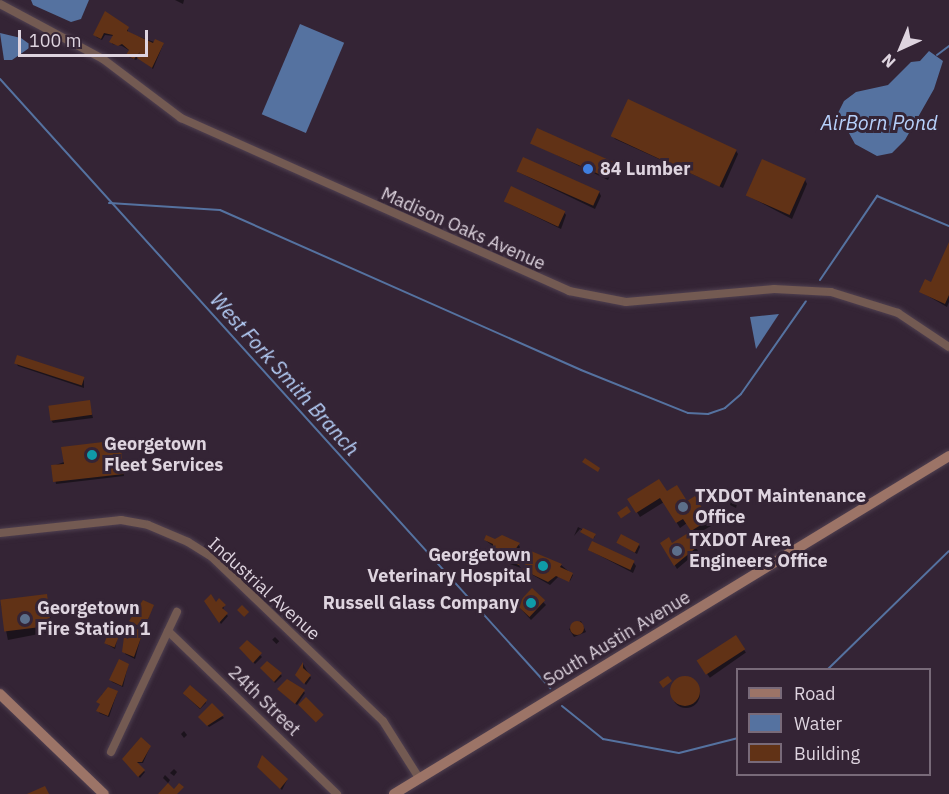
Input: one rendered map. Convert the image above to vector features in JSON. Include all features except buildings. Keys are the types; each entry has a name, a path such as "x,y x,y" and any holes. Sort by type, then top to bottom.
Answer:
{"main road":[{"name":"South Austin Avenue","path":"394,794 949,456"},
{"path":"0,694 104,794"}],"street":[{"name":"Madison Oaks Avenue","path":"0,4 103,59 181,118 569,291 626,302 774,289 831,292 898,313 949,346"},
{"name":"Industrial Avenue","path":"0,533 121,520 148,525 188,542 212,557 383,721 419,778"},
{"path":"111,752 177,612"},
{"name":"24th Street","path":"168,630 337,794"}],"water":[{"path":"31,0 89,0 81,19 71,22 33,5"},
{"path":"300,24 344,43 306,133 262,114"},
{"path":"0,33 21,38 32,46 12,60 4,60"},
{"name":"AirBorn Pond","path":"929,51 943,61 934,89 905,140 892,153 877,156 855,144 838,113 844,101 856,92 888,85 911,62 920,61"},
{"path":"779,314 756,349 750,317"}],"waterway":[{"path":"937,55 949,46"},
{"name":"West Fork Smith Branch","path":"0,79 550,688"},
{"path":"820,280 877,196 949,226"},
{"path":"109,203 220,210 581,370 688,413 708,414 725,408 741,394 806,301"},
{"name":"West Fork Smith Branch","path":"829,668 949,551"},
{"name":"West Fork Smith Branch","path":"562,706 603,739 679,753 736,739"}],"place":[{"name":"84 Lumber","path":"588,169"},
{"name":"Georgetown Fleet Services","path":"92,455"},
{"name":"TXDOT Maintenance Office","path":"683,507"},
{"name":"TXDOT Area Engineers Office","path":"677,551"},
{"name":"Georgetown Veterinary Hospital","path":"543,566"},
{"name":"Russell Glass Company","path":"531,603"},
{"name":"Georgetown Fire Station 1","path":"25,619"}]}
